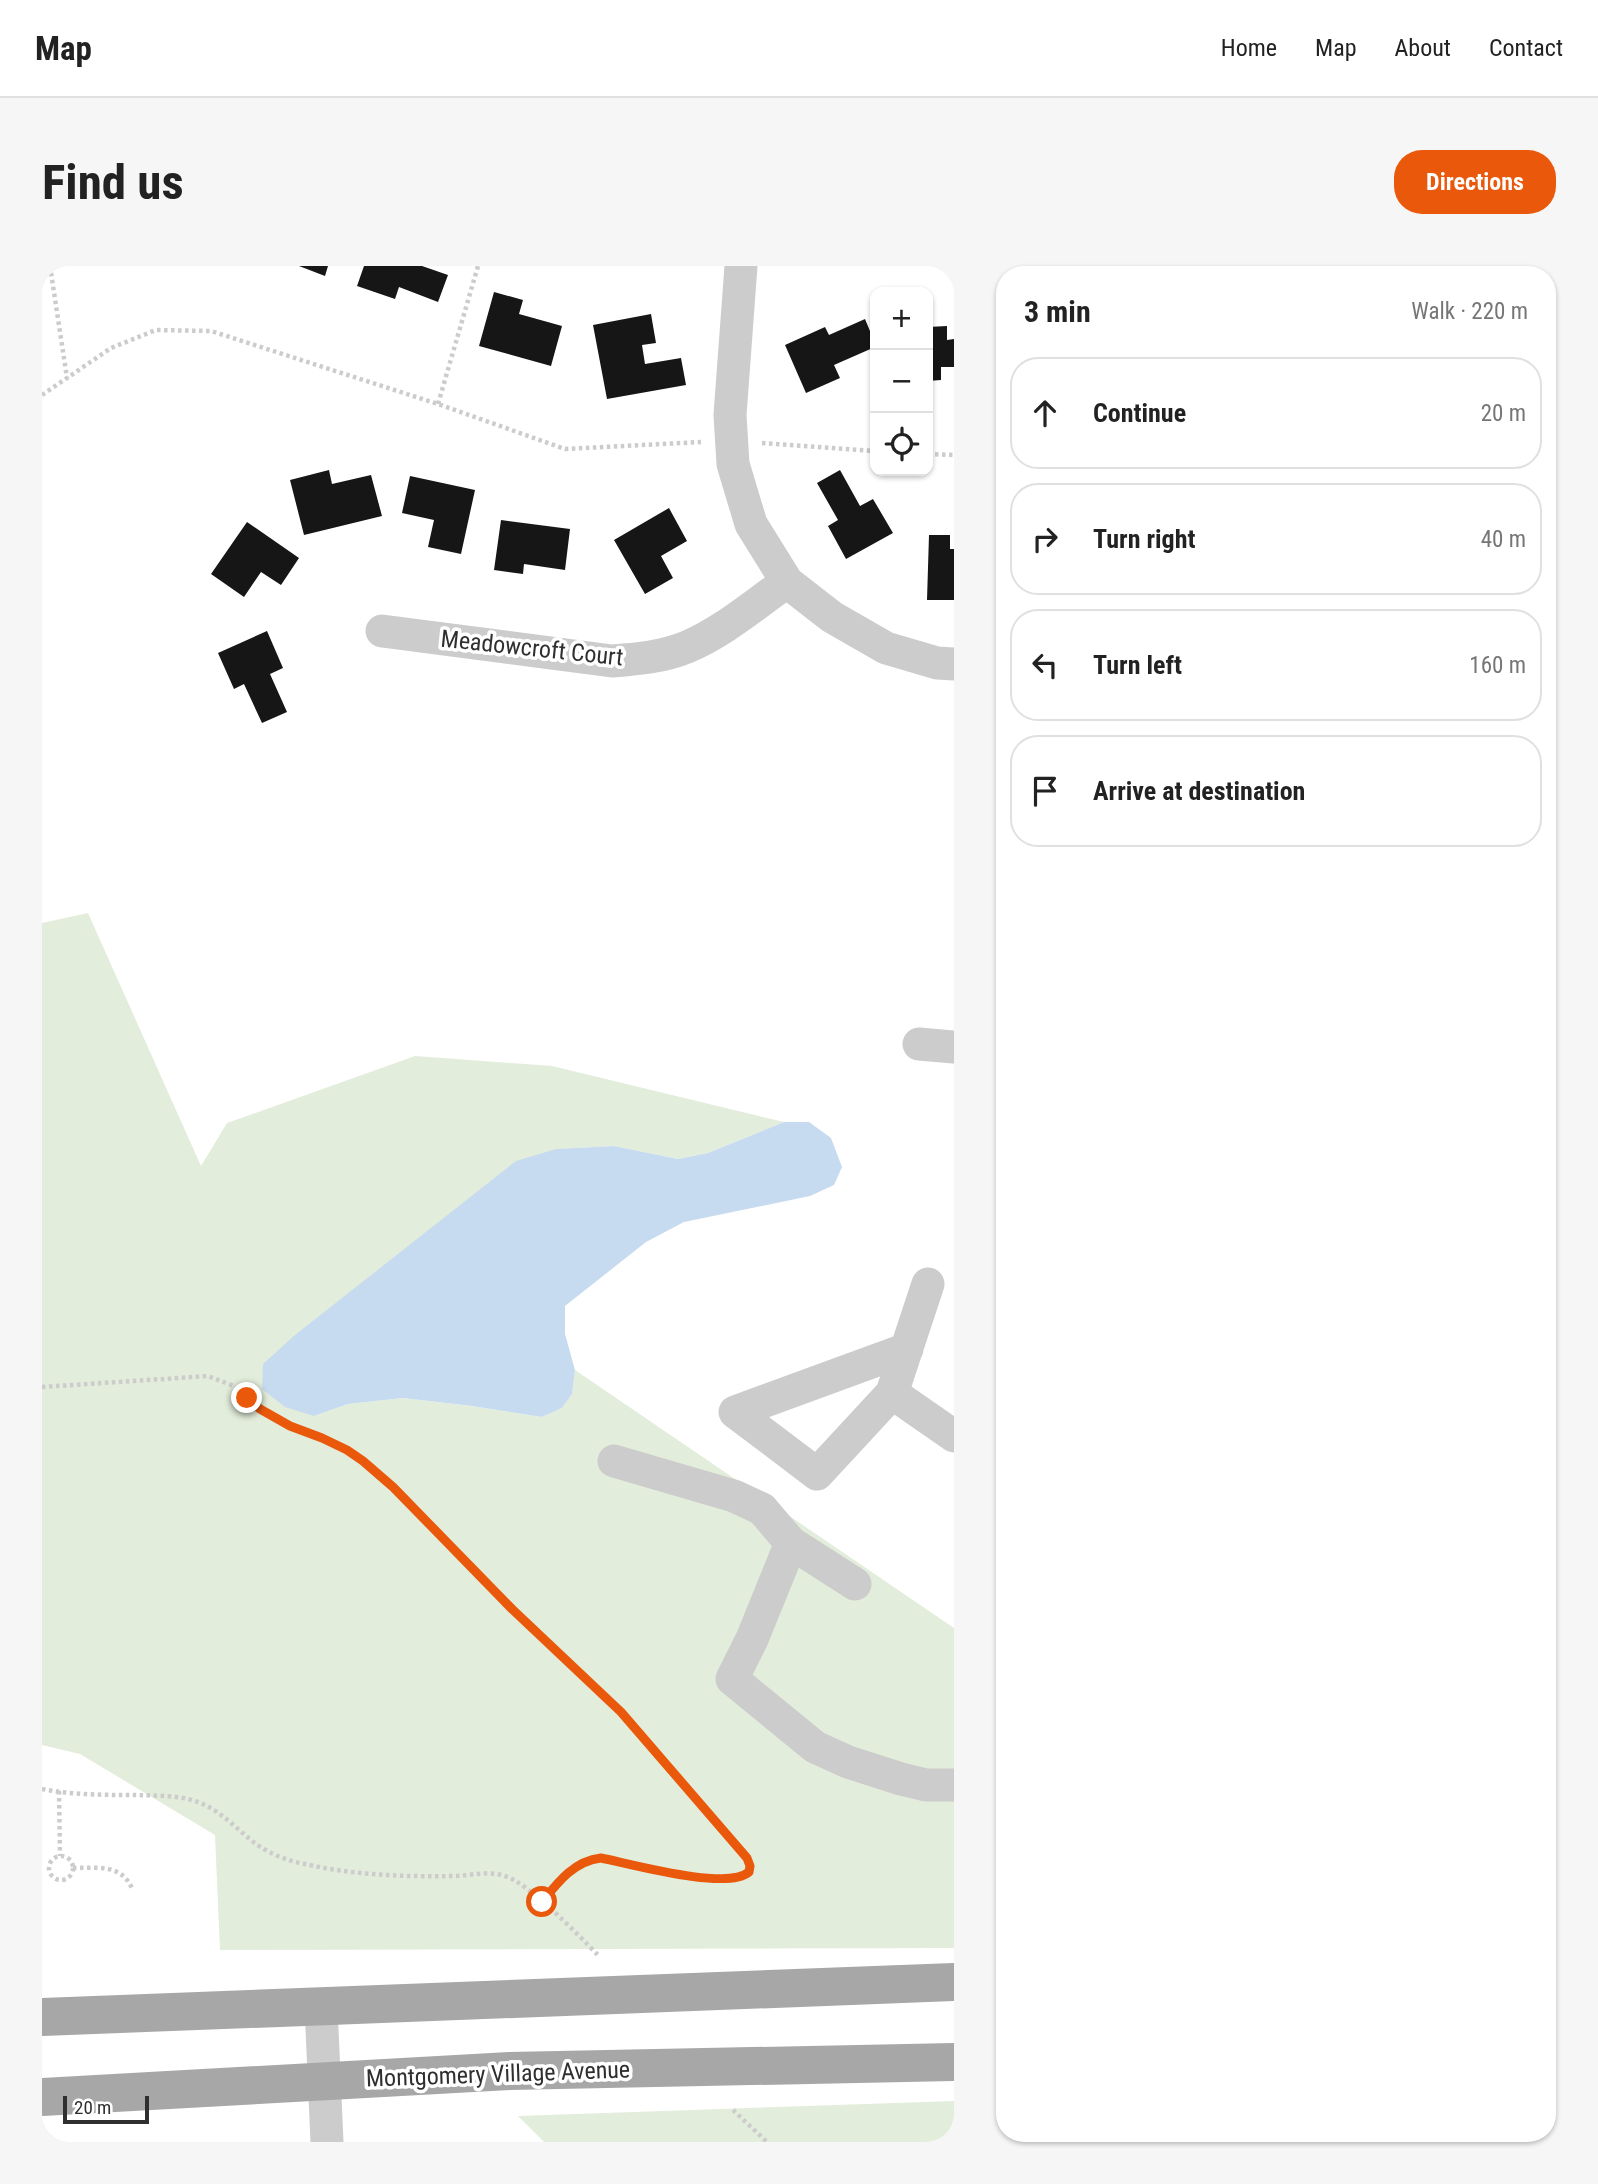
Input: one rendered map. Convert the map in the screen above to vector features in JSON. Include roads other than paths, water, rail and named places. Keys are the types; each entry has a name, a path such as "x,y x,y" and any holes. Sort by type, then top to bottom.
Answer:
{"main road":[{"path":"42,2017 954,1982"},
{"name":"Montgomery Village Avenue","path":"42,2097 510,2071 954,2062"}],"street":[{"path":"741,266 730,415 731,441 733,464 751,524 787,582 832,617 886,648 925,660 954,664"},
{"name":"Meadowcroft Court","path":"382,631 612,661 651,657 687,648 787,582"},
{"path":"919,1044 954,1047"},
{"path":"906,1349 735,1412 817,1474 892,1393 928,1284"},
{"path":"892,1393 954,1412"},
{"path":"892,1393 954,1436"},
{"path":"614,1461 734,1496 762,1509 792,1543 855,1584"},
{"path":"792,1543 752,1639 732,1679 815,1747 848,1762 926,1786 954,1785"},
{"path":"321,2006 327,2142"}],"water":[{"path":"784,1122 809,1122 831,1138 842,1167 834,1185 810,1196 684,1222 646,1242 565,1306 565,1334 575,1370 572,1394 562,1408 542,1417 403,1398 348,1404 314,1416 285,1407 262,1389 263,1364 295,1335 516,1161 556,1149 614,1146 678,1159 708,1153"}]}
